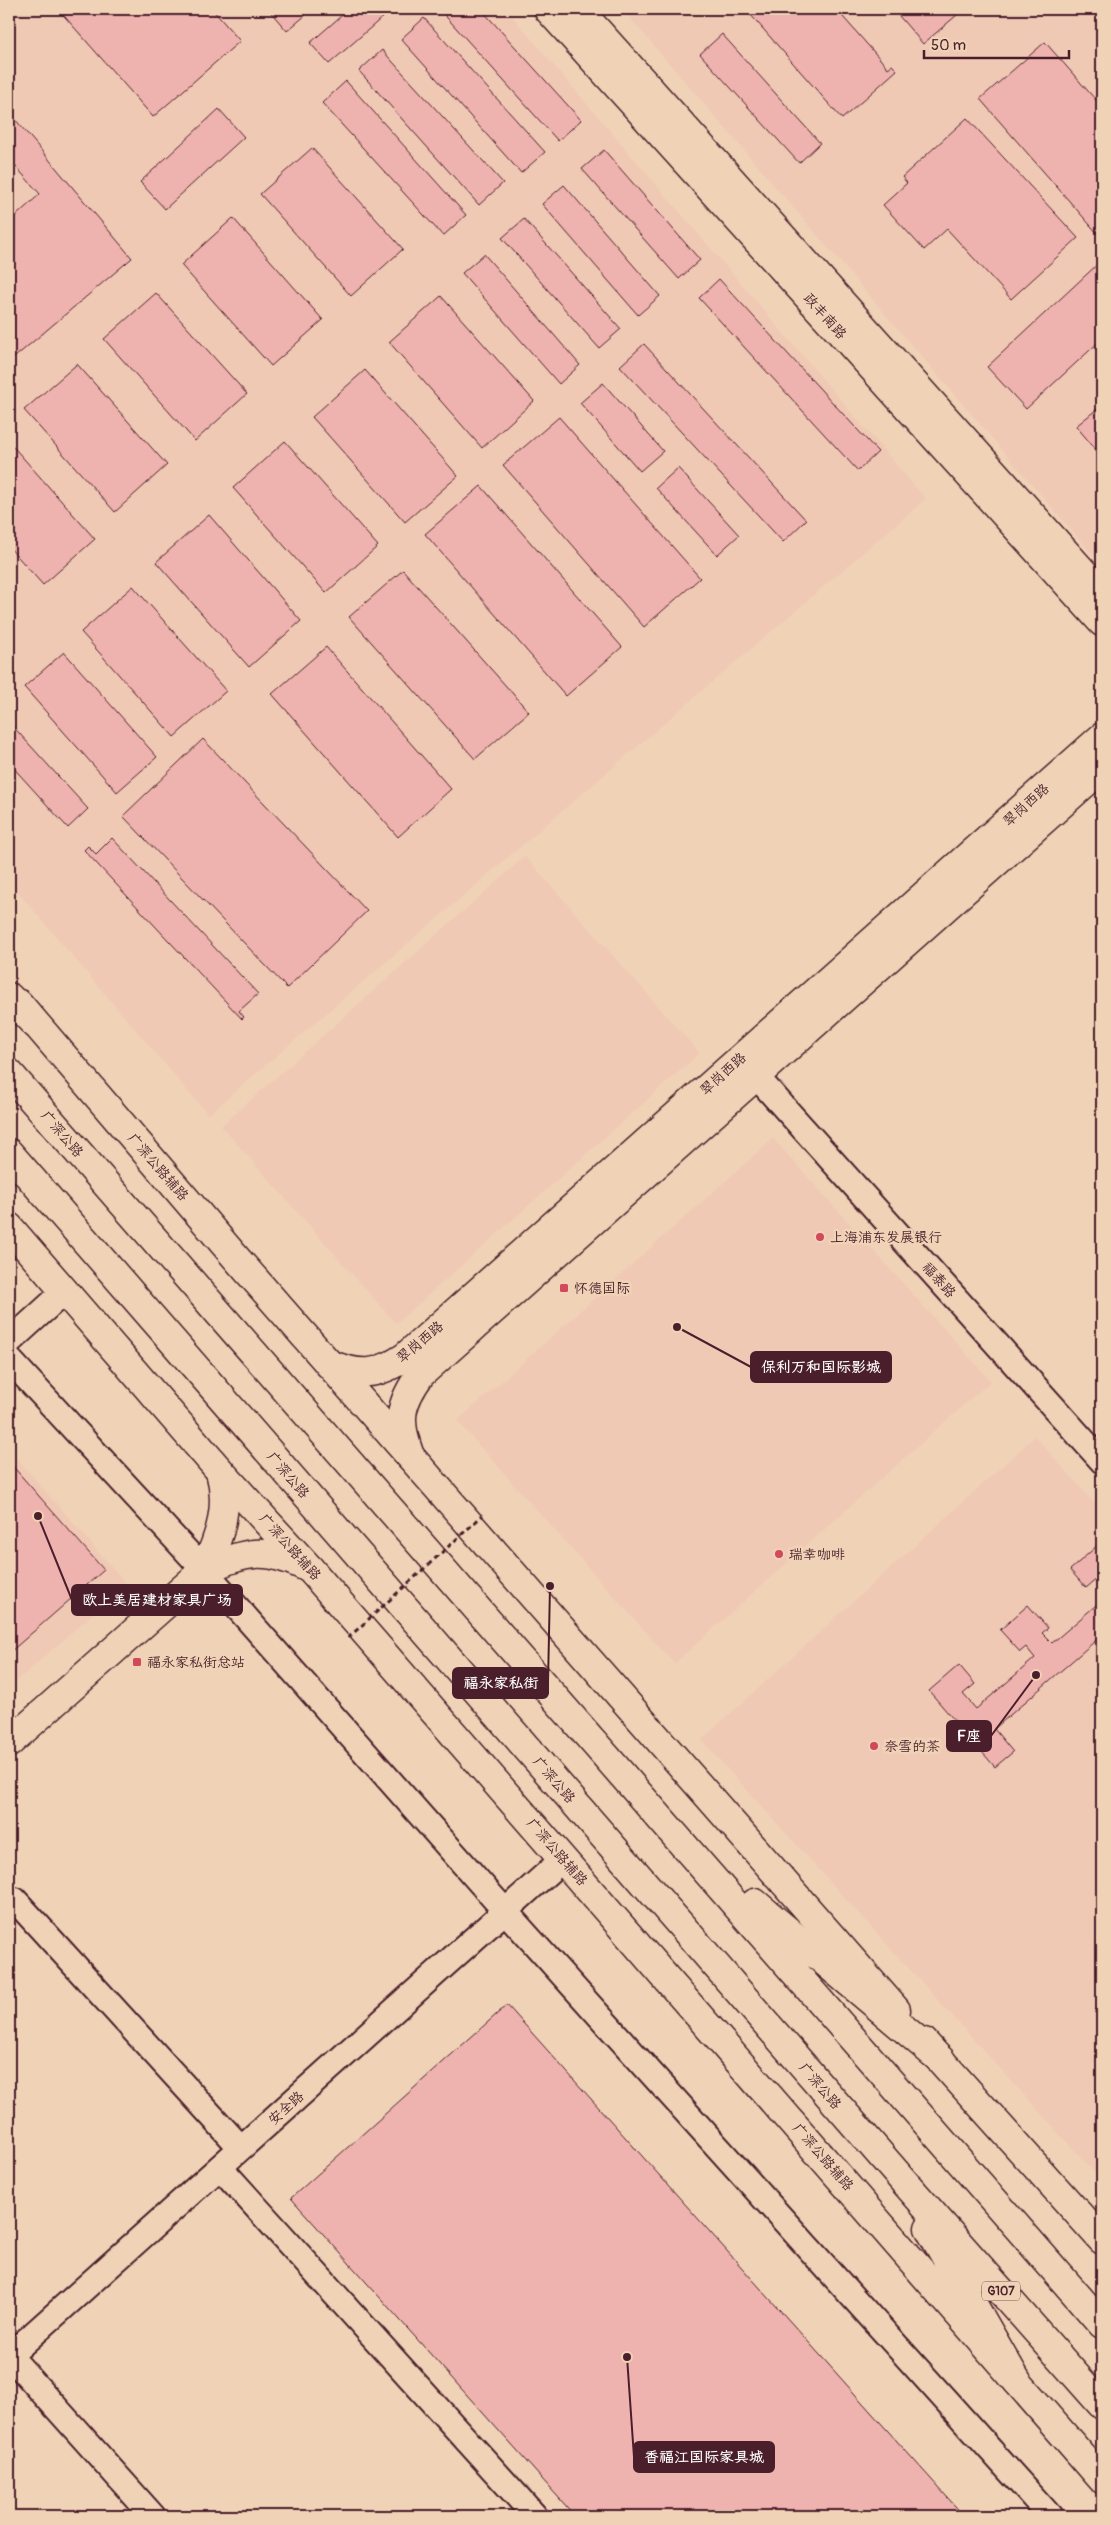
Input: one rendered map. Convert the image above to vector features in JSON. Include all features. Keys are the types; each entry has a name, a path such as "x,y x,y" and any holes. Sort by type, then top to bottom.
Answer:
{"main road":[{"name":"政丰南路","path":"548,9 1102,622"},
{"name":"政丰南路","path":"578,9 1102,593"},
{"name":"翠岗西路","path":"410,1456 402,1428 401,1414 407,1393 453,1330 1102,737"},
{"name":"翠岗西路","path":"329,1364 350,1372 370,1373 389,1367 453,1330 756,1076 1102,768"},
{"name":"广深公路辅路","path":"9,992 329,1364 815,1921 1102,2240"},
{"path":"9,998 34,1023"},
{"name":"广深公路","path":"9,1073 685,1844 1102,2324"},
{"name":"广深公路","path":"9,1153 900,2177 1102,2405"},
{"name":"广深公路辅路","path":"9,1227 220,1471 310,1569 1102,2479"},
{"path":"204,1570 214,1549 224,1513 226,1491 220,1471"},
{"path":"9,1744 204,1570 234,1557 262,1552 290,1558 310,1569"},
{"path":"685,1844 941,2060"},
{"path":"900,2177 1017,2380"}],"street":[{"name":"福泰路","path":"756,1076 1102,1461"},
{"path":"9,1342 64,1292"},
{"path":"9,1359 204,1570 505,1911 1050,2516"},
{"name":"安全路","path":"9,2356 562,1859"},
{"path":"15,1900 241,2148"},
{"path":"220,2167 535,2516"},
{"path":"9,2356 153,2516"}],"path":[{"path":"348,1638 483,1515"}],"shaded area":[{"path":"9,9 506,9 926,499 208,1115 9,882"},
{"path":"622,9 1102,9 1102,566"},
{"path":"525,856 700,1053 396,1324 221,1126"},
{"path":"773,1138 991,1381 674,1664 457,1421"},
{"path":"1035,1436 1102,1511 1102,2181 701,1740"},
{"path":"9,1449 127,1584 9,1688"}],"building":[{"path":"58,9 178,9 183,14 189,9 212,9 240,41 153,117"},
{"path":"268,9 313,9 287,31"},
{"path":"349,9 392,9 329,64 310,43"},
{"path":"439,9 481,9 581,120 558,141"},
{"path":"755,9 836,9 888,68 892,65 897,70 842,119 750,14"},
{"path":"893,9 964,9 923,44"},
{"path":"424,18 545,152 521,173 401,39"},
{"path":"722,34 820,143 799,163 700,54"},
{"path":"1045,42 1102,107 1102,230 1098,234 980,99"},
{"path":"382,50 503,183 479,205 359,71"},
{"path":"346,81 466,215 443,236 322,103"},
{"path":"219,109 244,137 165,209 140,182"},
{"path":"9,112 132,258 9,362 9,222 40,194 9,159"},
{"path":"967,118 1078,238 1011,299 947,229 924,250 883,205 907,183 902,177"},
{"path":"312,148 403,249 351,296 260,194"},
{"path":"604,150 700,260 679,279 582,169"},
{"path":"564,185 660,296 638,315 542,204"},
{"path":"233,218 323,320 271,366 181,265"},
{"path":"524,219 621,329 599,348 502,238"},
{"path":"484,254 580,365 559,384 462,273"},
{"path":"1101,261 1102,339 1026,409 987,367"},
{"path":"719,279 878,452 858,471 699,298"},
{"path":"156,293 247,394 195,441 104,339"},
{"path":"441,296 534,401 482,448 389,342"},
{"path":"644,344 806,520 783,542 620,366"},
{"path":"77,364 167,465 115,512 24,410"},
{"path":"365,370 458,476 405,522 312,417"},
{"path":"603,383 663,451 640,471 580,403"},
{"path":"1102,405 1102,457 1076,426"},
{"path":"559,417 700,578 644,627 503,465"},
{"path":"285,441 378,546 326,593 233,488"},
{"path":"9,442 95,539 43,585 9,547"},
{"path":"678,468 739,535 717,555 656,488"},
{"path":"481,486 622,647 566,696 425,534"},
{"path":"209,515 301,621 249,667 156,562"},
{"path":"403,570 529,712 475,759 349,617"},
{"path":"133,586 226,691 174,737 81,632"},
{"path":"326,647 451,789 398,837 272,694"},
{"path":"64,652 157,757 117,792 24,687"},
{"path":"9,722 88,809 68,828 9,763"},
{"path":"203,739 367,911 287,988 123,816"},
{"path":"112,838 258,994 239,1011 244,1017 242,1019 84,850 88,846 96,854"},
{"path":"9,1462 104,1570 9,1653"},
{"path":"1099,1544 1102,1547 1102,1583 1098,1578 1086,1588 1070,1570"},
{"path":"1102,1600 1102,1635 994,1729 1013,1752 995,1767 929,1691 959,1665 975,1684 963,1694 976,1709 1035,1658 1026,1647 1020,1652 1000,1630 1028,1605 1048,1628 1042,1633 1052,1643"},
{"path":"507,2005 964,2516 575,2516 291,2198"}],"place":[{"name":"上海浦东发展银行","path":"820,1237"},
{"name":"怀德国际","path":"564,1288"},
{"name":"保利万和国际影城","path":"677,1327"},
{"name":"欧上美居建材家具广场","path":"38,1516"},
{"name":"瑞幸咖啡","path":"779,1554"},
{"name":"福永家私街","path":"550,1586"},
{"name":"福永家私街总站","path":"137,1662"},
{"name":"F座","path":"1036,1675"},
{"name":"奈雪的茶","path":"874,1746"},
{"name":"香福江国际家具城","path":"627,2357"}]}
